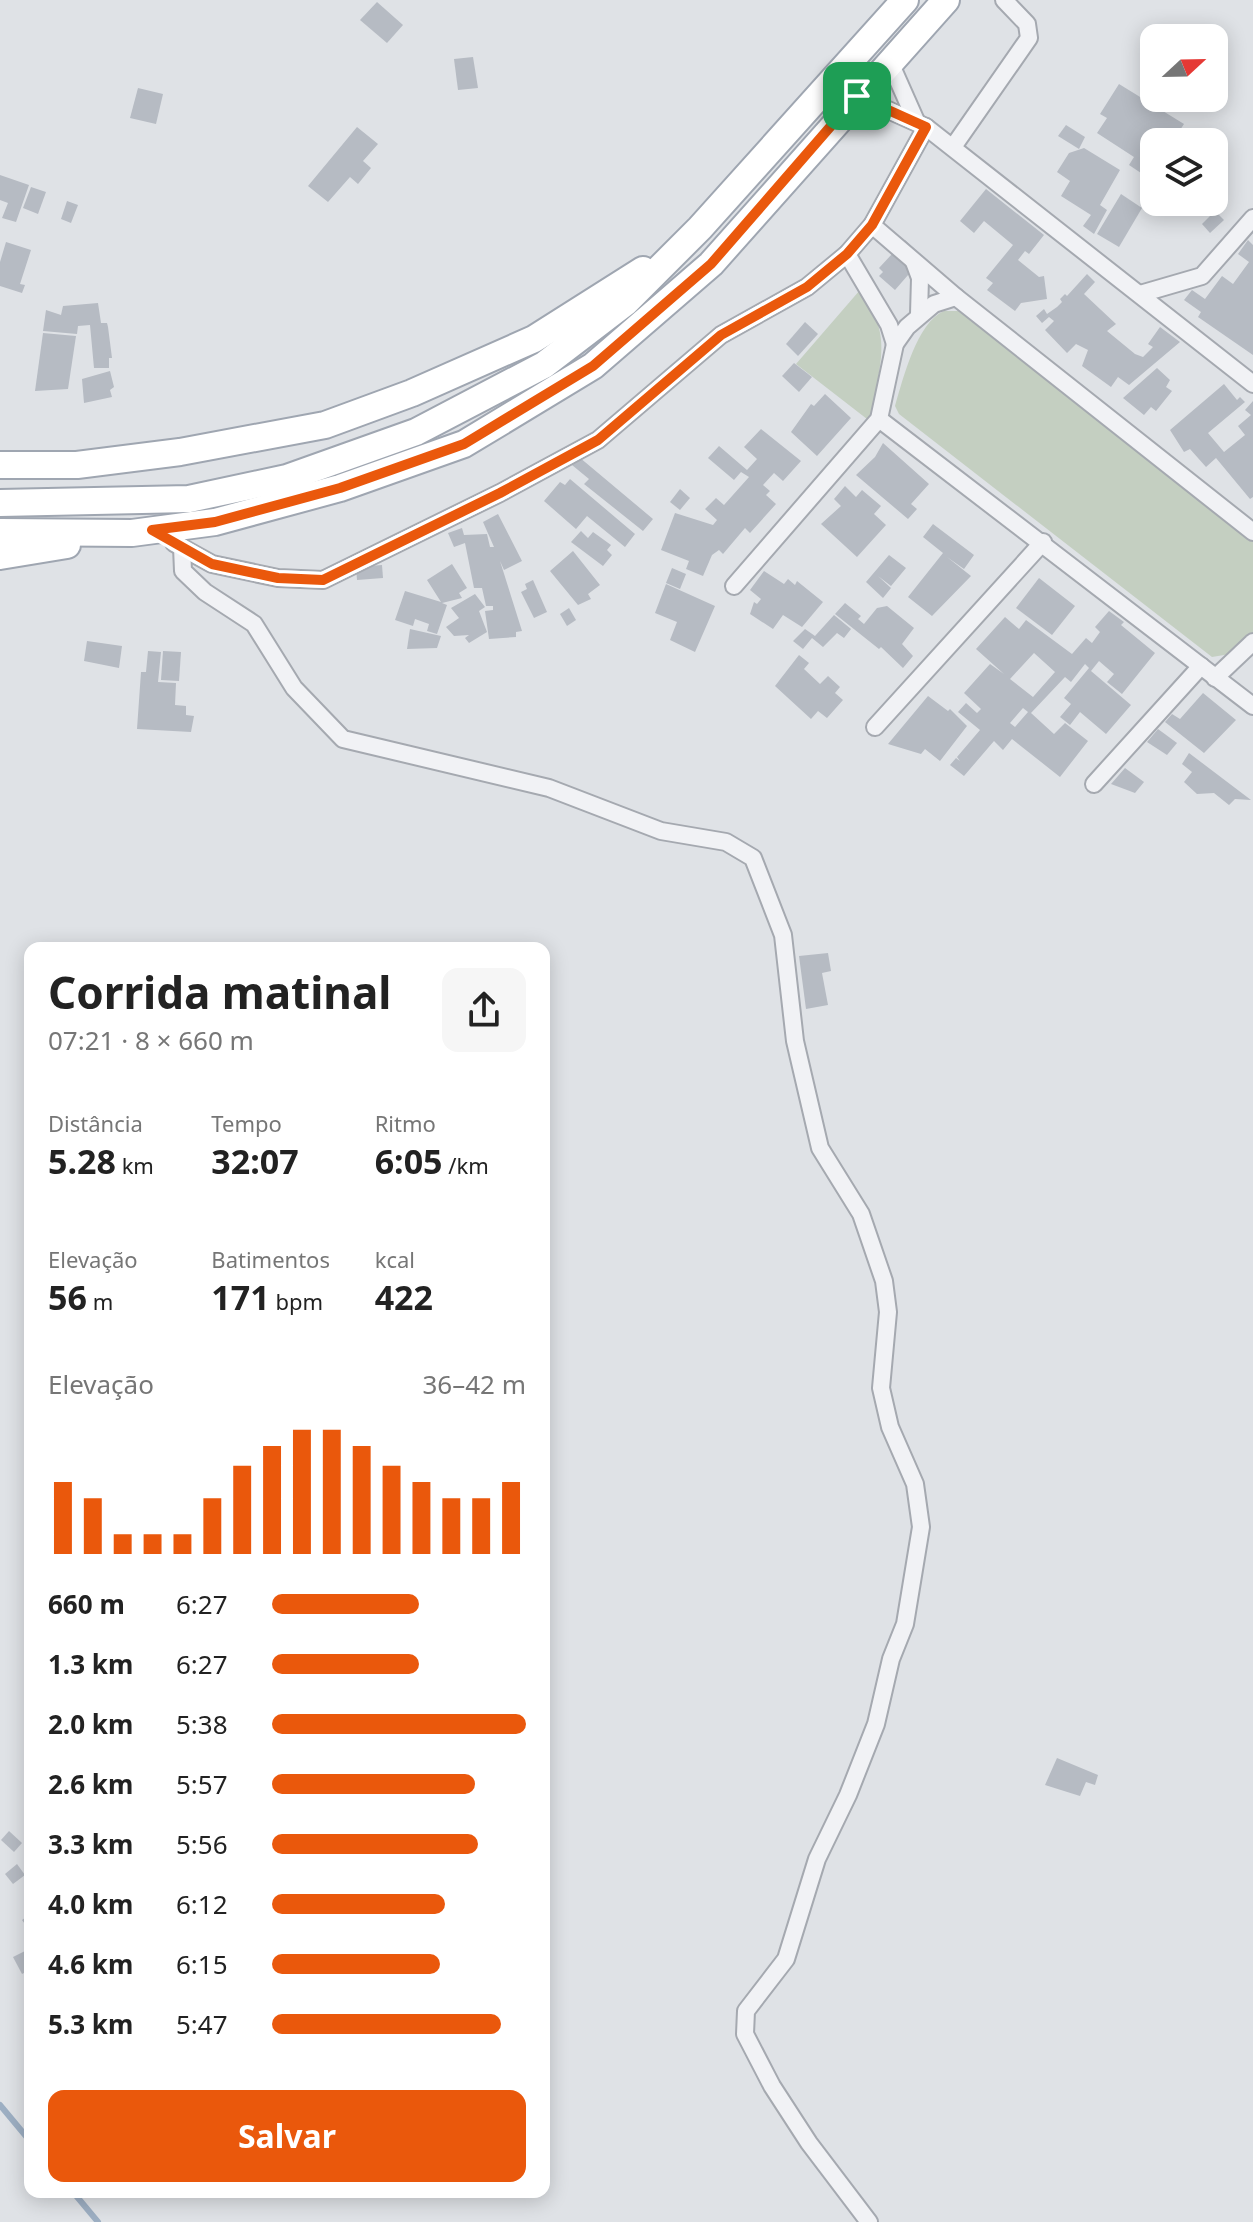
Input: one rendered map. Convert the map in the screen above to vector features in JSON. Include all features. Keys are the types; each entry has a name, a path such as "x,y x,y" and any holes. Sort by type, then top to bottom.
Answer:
{"main road":[{"path":"0,503 189,499 287,478 416,432 544,365 625,303 700,228 905,0"},
{"path":"0,556 215,522 340,488 464,444 593,366 711,264 889,60 946,0"},
{"path":"0,465 92,464 180,452 325,425 412,393 534,339 645,269 700,228"},
{"path":"0,532 142,532"}],"street":[{"path":"953,147 1029,38 1027,24 1004,0"},
{"path":"889,60 921,124"},
{"path":"857,96 921,124 953,147 1253,384"},
{"path":"142,532 182,547 212,564 278,578 323,580 500,493 598,440 721,335 807,287 847,254 872,225 921,124"},
{"path":"1140,294 1202,276 1253,218"},
{"path":"872,225 956,297 1253,532"},
{"path":"847,254 889,325 895,344"},
{"path":"914,262 920,278 919,314"},
{"path":"734,586 879,419 895,344 919,314 956,297"},
{"path":"879,419 1253,706"},
{"path":"875,727 1043,542"},
{"path":"182,547 183,571 205,592 254,624 294,688 343,739 549,788 661,831 726,842 753,858 783,935 795,1041 820,1148 861,1214 884,1281 888,1312 881,1388 890,1427 915,1484 921,1527 905,1624 891,1659 876,1724 848,1795 817,1859 786,1959 746,2011 745,2034 772,2086 809,2143 869,2222"},
{"path":"1215,678 1253,642"},
{"path":"1094,784 1201,666"}],"green space":[{"path":"860,290 877,321 882,348 873,411 867,419 796,364"},
{"path":"944,311 960,311 1253,541 1253,632 1230,654 1212,657 899,414 895,406 912,352 926,327"}],"building":[{"path":"377,2 403,25 387,43 360,20"},
{"path":"473,57 478,88 458,90 454,59"},
{"path":"1119,84 1140,97 1140,112 1164,112 1184,124 1181,128 1140,128 1140,172 1129,165 1134,157 1097,133 1107,118 1100,114"},
{"path":"138,88 163,94 156,124 130,118"},
{"path":"1066,125 1085,137 1079,149 1058,136"},
{"path":"357,127 378,144 363,161 371,168 358,184 350,177 328,202 308,186"},
{"path":"1084,148 1120,170 1100,205 1107,210 1094,234 1083,226 1091,215 1061,196 1070,181 1057,172 1069,153"},
{"path":"0,175 29,185 16,222 2,218 8,203 0,200"},
{"path":"31,187 46,192 38,214 23,208"},
{"path":"986,189 1044,235 1029,254 1025,251 1018,260 1039,277 1044,276 1047,299 1021,303 1015,311 987,290 993,283 986,278 1013,245 984,221 974,233 960,221"},
{"path":"1121,194 1140,207 1119,247 1097,234"},
{"path":"67,201 78,205 71,223 61,219"},
{"path":"1210,216 1220,216 1224,220 1210,233 1202,224"},
{"path":"905,240 920,254 911,263 915,267 895,290 879,276 883,272 879,268"},
{"path":"1248,240 1253,245 1253,355 1198,317 1201,312 1184,300 1192,290 1205,299 1222,276 1233,284 1249,262 1238,254"},
{"path":"6,242 31,250 20,284 25,285 22,293 0,286 0,262"},
{"path":"1087,274 1095,282 1084,294 1116,324 1107,331 1135,354 1143,357 1153,347 1148,344 1160,327 1180,342 1129,385 1118,377 1111,387 1082,366 1088,350 1076,344 1067,353 1045,330 1054,321 1049,317 1042,323 1036,316 1044,309 1047,314 1057,307 1062,302 1060,299 1065,294 1067,296"},
{"path":"98,303 101,323 107,323 108,327 112,358 109,358 109,368 94,368 90,325 78,326 77,334 43,331 46,310 61,315 63,306"},
{"path":"805,322 818,334 798,356 786,344"},
{"path":"43,333 76,336 68,389 35,391"},
{"path":"794,363 812,377 799,392 782,376"},
{"path":"1157,368 1170,380 1166,387 1172,391 1156,411 1151,407 1144,415 1123,398"},
{"path":"110,371 114,387 110,390 112,397 84,403 82,379"},
{"path":"1224,384 1237,400 1240,397 1245,402 1208,433 1224,452 1245,435 1238,426 1251,415 1245,410 1253,401 1253,497 1250,499 1216,458 1206,467 1190,449 1184,452 1170,430"},
{"path":"825,394 851,418 817,456 791,432 811,404 814,406"},
{"path":"761,429 801,461 783,481 774,473 763,485 770,491 766,495 776,504 750,533 745,528 723,554 719,550 712,555 703,576 686,569 689,561 661,550 675,513 713,525 717,520 705,509 716,498 724,505 749,477 741,472 734,480 708,458 719,446 747,470 757,459 744,447"},
{"path":"883,443 929,484 911,504 917,509 908,519 856,475 875,457"},
{"path":"579,457 653,519 643,531 584,484 589,479 572,465"},
{"path":"570,479 635,534 625,547 587,516 576,529 544,501 560,482 565,485"},
{"path":"845,486 856,497 862,490 881,506 874,514 886,525 857,557 821,524 841,506 834,499"},
{"path":"680,489 690,498 680,510 670,502"},
{"path":"498,514 522,561 504,570 500,561 522,631 516,632 516,637 489,639 485,611 493,610 493,606 486,606 482,588 474,588 465,543 454,547 448,533 462,528 464,535 487,534 490,547 494,547 483,522"},
{"path":"933,524 974,555 964,569 947,557 971,576 932,616 908,597 943,553 923,537"},
{"path":"581,531 588,538 593,532 611,545 607,550 612,555 603,566 571,542"},
{"path":"573,551 600,585 588,594 591,599 578,605 550,571"},
{"path":"889,555 906,568 891,586 878,576 891,588 883,598 866,582"},
{"path":"452,564 467,588 459,593 462,598 442,603 447,605 437,634 427,631 429,624 415,619 413,626 395,620 405,591 441,602 427,580"},
{"path":"382,565 383,578 357,580 356,567"},
{"path":"672,568 686,574 680,589 666,583"},
{"path":"764,571 784,584 788,579 795,585 797,581 823,602 802,627 783,615 773,629 750,614 754,602 757,604 761,599 750,590"},
{"path":"1039,578 1075,606 1052,635 1016,608"},
{"path":"533,580 547,612 534,618 521,592 527,589 525,584"},
{"path":"666,584 715,606 695,652 670,640 677,622 655,613"},
{"path":"475,594 485,607 479,611 487,632 469,643 465,638 469,635 454,636 446,627 459,618 451,608"},
{"path":"845,603 861,616 858,619 864,624 877,608 887,606 914,628 902,644 913,656 903,668 881,647 879,649 835,614"},
{"path":"569,608 576,620 567,626 560,614"},
{"path":"1109,611 1155,653 1122,694 1107,682 1114,674 1099,661 1091,671 1131,705 1106,734 1080,712 1070,725 1060,717 1071,704 1064,698 1089,668 1085,664 1071,682 1065,677 1031,713 1054,734 1065,723 1088,741 1060,777 1012,739 1003,750 994,741 964,776 950,765 956,758 960,761 957,757 980,730 958,712 966,703 977,713 981,709 964,693 990,664 1004,674 976,649 1005,617 1019,629 1026,620 1072,654 1086,638 1092,643 1100,632 1095,627","holes":["1034,653 1055,672 1033,697 1010,679","1023,708 1028,712 1015,727 1010,723"]},
{"path":"834,615 851,629 844,638 837,633 823,647 812,638 803,649 793,641 805,629 815,636"},
{"path":"410,629 441,636 437,648 407,649"},
{"path":"87,641 122,646 119,668 84,661"},
{"path":"148,651 161,652 158,682 176,683 175,705 186,706 186,715 194,716 191,732 137,729 141,672 146,672"},
{"path":"163,651 181,652 179,681 161,680"},
{"path":"799,655 809,663 804,669 820,684 828,676 840,687 835,693 843,700 827,718 818,711 811,719 775,686"},
{"path":"1203,693 1236,720 1204,753 1165,722 1172,714 1180,719"},
{"path":"928,696 948,711 950,709 967,726 940,761 925,749 921,754 888,744"},
{"path":"1158,729 1177,743 1167,755 1147,742"},
{"path":"1189,753 1251,800 1235,799 1229,805 1214,793 1197,794 1184,782 1192,772 1182,764"},
{"path":"1125,768 1144,782 1135,793 1111,784"},
{"path":"828,953 831,971 822,973 828,1005 806,1009 799,956"},
{"path":"1057,1758 1098,1775 1095,1785 1086,1782 1080,1796 1045,1785"},
{"path":"9,1831 22,1843 14,1852 1,1840"},
{"path":"17,1864 24,1876 13,1884 5,1874"},
{"path":"24,1952 24,1973 22,1974 13,1957"}],"waterway":[{"path":"0,2105 24,2134"},
{"path":"78,2198 98,2222"}],"route":[{"path":"857,96 926,127 872,225 847,254 807,287 721,335 598,440 500,493 323,580 278,578 212,564 152,530 215,522 340,488 464,444 593,366 711,264 765,206 857,96"}]}
